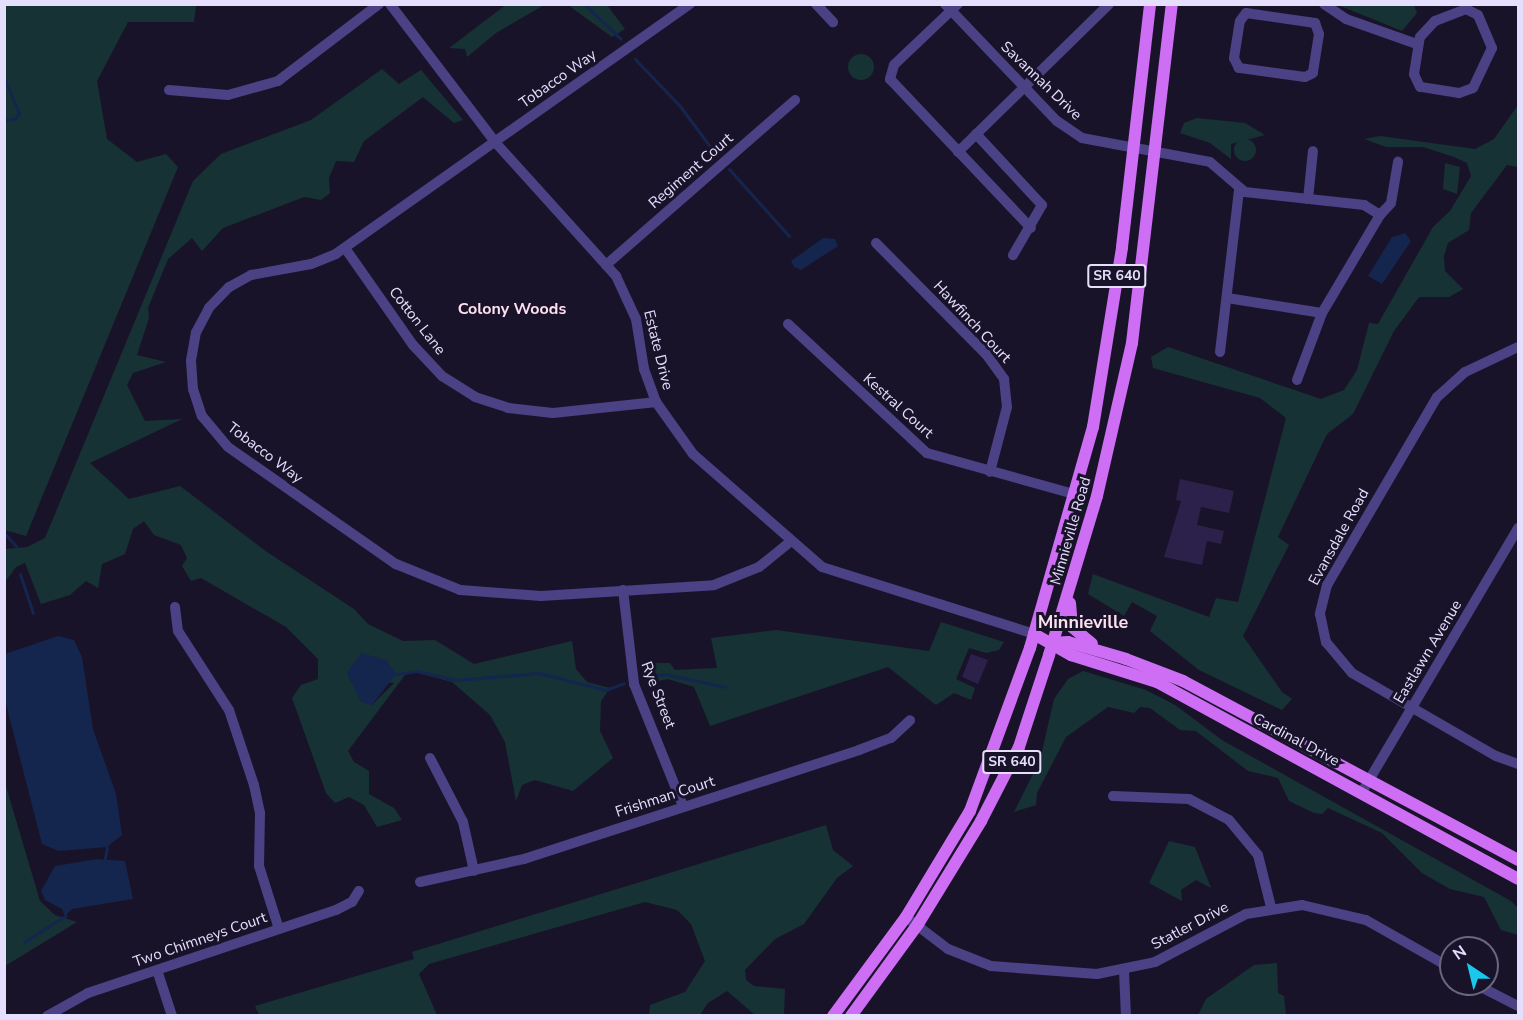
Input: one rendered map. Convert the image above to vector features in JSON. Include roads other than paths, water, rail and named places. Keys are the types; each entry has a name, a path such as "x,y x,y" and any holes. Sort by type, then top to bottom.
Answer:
{"main road":[{"name":"Minnieville Road","path":"833,1016 906,917 970,811 1034,634 1077,495 1103,371 1150,4"},
{"name":"Minnieville Road","path":"851,1016 916,928 1009,770 1073,580 1124,382 1155,154 1172,4"},
{"path":"1073,580 1070,617 1074,629 1088,642 1126,659"},
{"name":"Cardinal Drive","path":"1034,634 1071,655 1157,682 1518,879"},
{"name":"Cardinal Drive","path":"1053,643 1068,642 1126,659 1183,681 1371,777 1518,860"}],"street":[{"path":"169,90 228,94 278,81 379,4"},
{"name":"Estate Drive","path":"390,4 495,142 606,265 630,301 656,402 693,454 789,543 841,576 1034,634"},
{"name":"Tobacco Way","path":"690,4 345,248 311,264 251,275 229,288 209,308 196,332 191,361 194,395 208,426 228,447 385,557 439,584 512,596 698,587 730,581 759,567 789,543"},
{"path":"816,4 833,22"},
{"path":"958,152 1109,4"},
{"path":"1315,23 1326,6 1346,19 1418,44"},
{"path":"952,7 894,65 890,79 1031,228"},
{"name":"Savannah Drive","path":"952,7 1024,87 1075,134 1133,150 1214,163 1239,190"},
{"path":"1466,9 1478,15 1492,51 1473,88 1459,93 1417,83 1418,44 1431,24 1466,9"},
{"path":"1244,14 1315,23 1319,34 1315,69 1308,77 1244,70 1236,63 1244,14"},
{"name":"Regiment Court","path":"606,265 795,100"},
{"path":"976,134 1040,200 1042,212 1013,255"},
{"path":"1308,199 1313,151"},
{"path":"1297,380 1322,313 1380,215 1391,203 1398,162"},
{"path":"1220,352 1239,190 1364,205 1380,215"},
{"name":"Hawfinch Court","path":"876,243 986,354 1004,379 1007,406 990,472"},
{"name":"Cotton Lane","path":"345,248 413,345 442,376 475,397 508,408 553,413 656,402"},
{"path":"1227,298 1322,313"},
{"name":"Kestral Court","path":"788,324 918,446 937,457 1077,495"},
{"name":"Evansdale Road","path":"1518,347 1465,372 1437,397 1322,599 1320,629 1333,654 1357,676 1496,756 1518,764"},
{"name":"Eastlawn Avenue","path":"1362,792 1518,528"},
{"name":"Rye Street","path":"623,590 634,684 682,807"},
{"path":"175,607 178,631 229,710 254,785 260,813 259,866 279,929"},
{"name":"Frishman Court","path":"420,882 474,871 682,807 891,738 910,720"},
{"path":"430,758 463,822 474,871"},
{"path":"1113,796 1189,799 1229,820 1258,855 1271,908"},
{"name":"Two Chimneys Court","path":"47,1016 71,999 348,905 359,891"},
{"name":"Statler Drive","path":"906,917 916,928 967,958 1011,970 1063,974 1124,971 1170,956 1233,919 1271,908 1320,908 1366,920 1439,961"},
{"path":"157,970 172,1016"},
{"path":"1124,971 1126,1016"},
{"path":"1498,996 1518,1006"}],"water":[{"path":"1405,233 1411,241 1382,284 1368,276 1392,237"},
{"path":"823,238 835,239 838,246 801,270 794,267 791,261"},
{"path":"58,636 74,640 82,657 93,729 116,794 122,835 107,847 59,851 42,844 5,700 5,654"},
{"path":"361,653 386,660 396,674 372,705 361,702 347,673"},
{"path":"97,859 125,861 133,899 72,909 65,916 62,909 45,900 41,891 55,866"}],"waterway":[{"path":"584,4 620,38"},
{"path":"635,59 680,106 717,156"},
{"path":"4,78 19,113 15,119 4,120"},
{"path":"729,169 789,236"},
{"path":"4,533 16,546"},
{"path":"20,574 33,613"},
{"path":"396,674 417,671 456,680 539,673 606,690 624,683"},
{"path":"645,676 664,674 726,687"},
{"path":"104,863 107,847"},
{"path":"24,942 65,916"}],"district":[{"name":"Colony Woods","path":"512,309"},
{"name":"Minnieville","path":"1083,622"}]}
